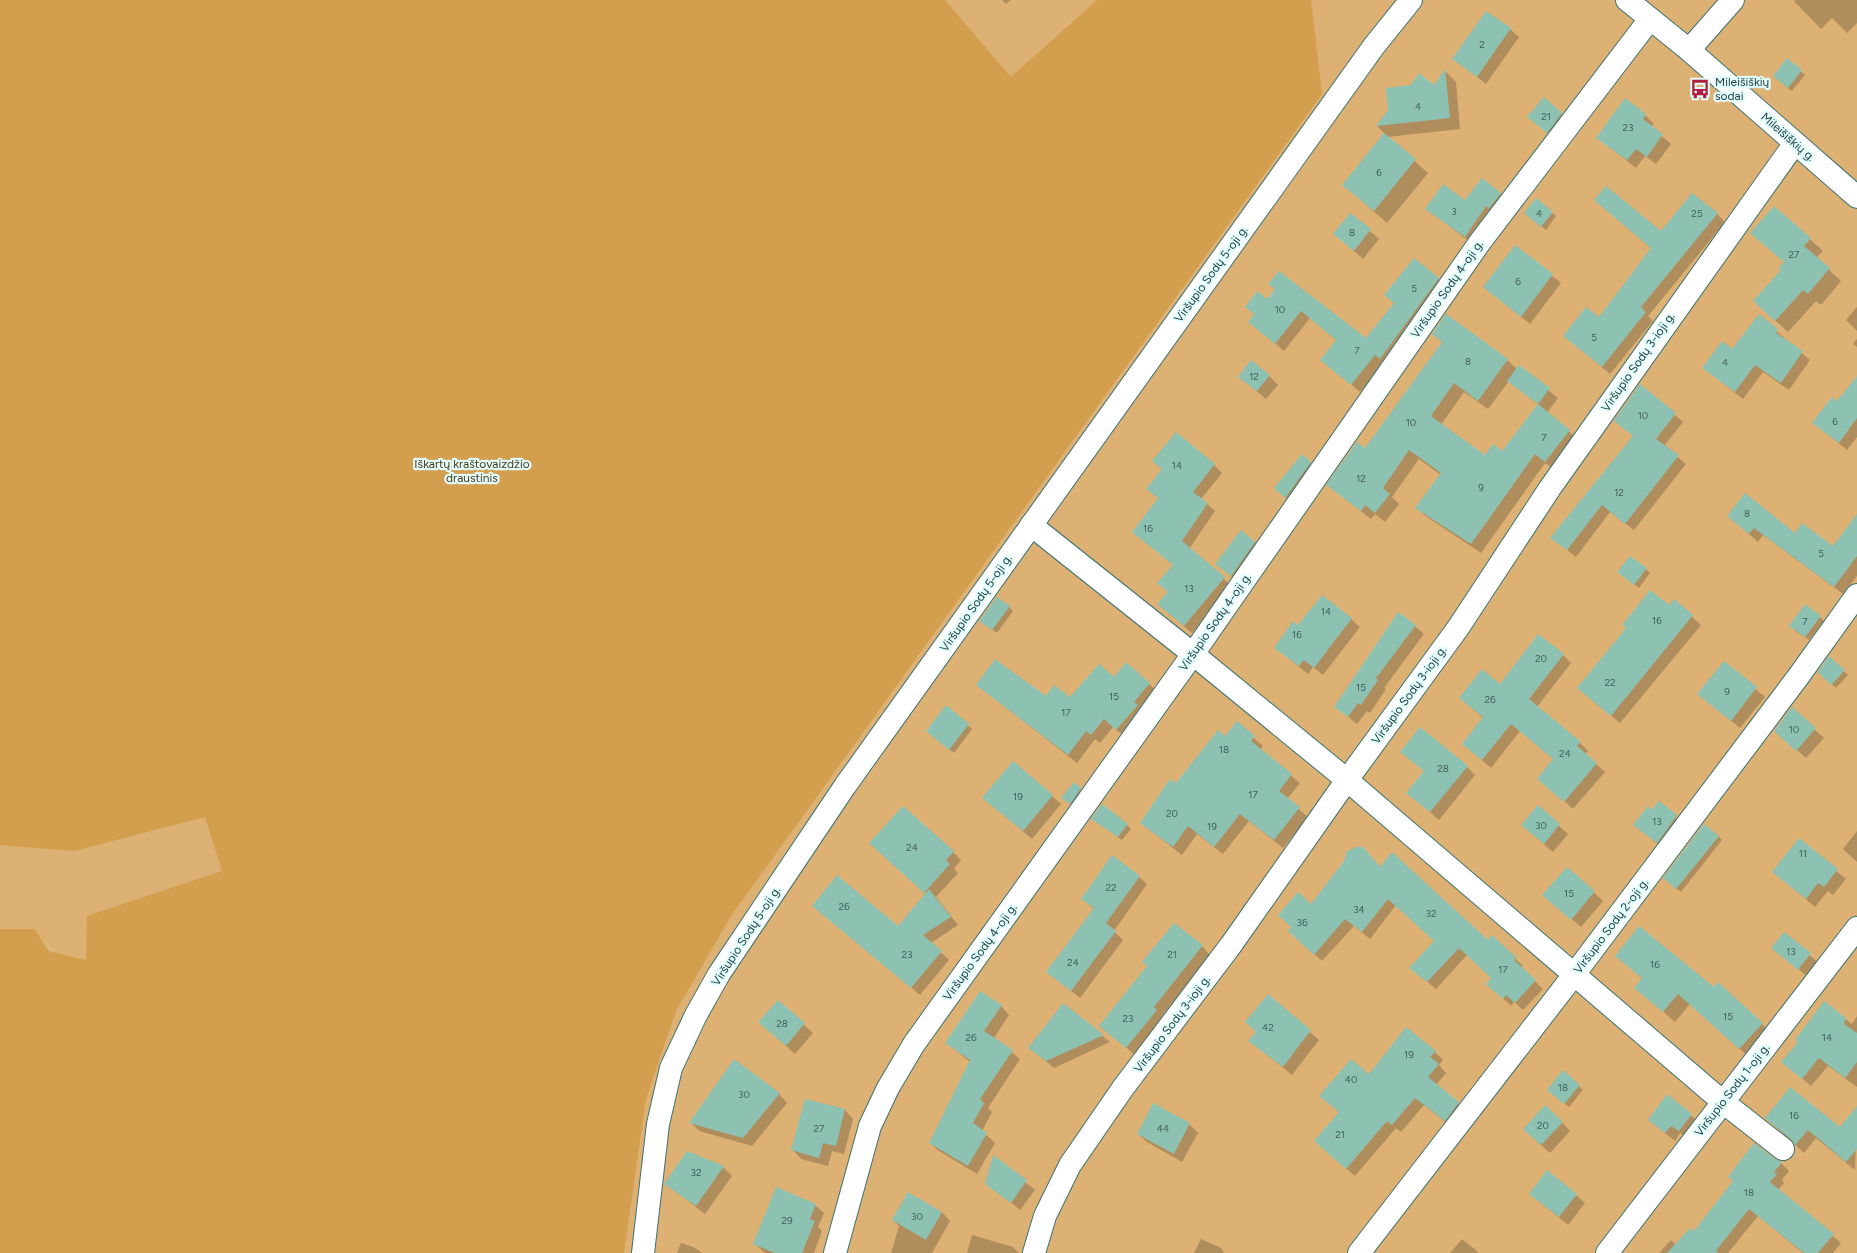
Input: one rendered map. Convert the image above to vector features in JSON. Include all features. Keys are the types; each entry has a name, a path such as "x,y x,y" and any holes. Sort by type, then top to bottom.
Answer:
{"street":[{"name":"Viršupio Sodų 5-oji g.","path":"643,1253 658,1124 672,1068 696,1014 720,974 845,786 1368,54 1411,0"},
{"name":"Mileišiškių g.","path":"1627,0 1689,50 1857,196"},
{"path":"1689,50 1733,0"},
{"name":"Viršupio Sodų 4-oji g.","path":"834,1253 870,1126 888,1088 914,1044 1194,654 1480,242 1650,19"},
{"name":"Viršupio Sodų 3-ioji g.","path":"1034,1253 1045,1216 1070,1165 1123,1088 1231,945 1347,780 1458,628 1550,488 1795,143"},
{"path":"1031,525 1194,654 1347,780 1574,976 1723,1102 1783,1149"},
{"name":"Viršupio Sodų 2-oji g.","path":"1359,1253 1574,976 1798,677 1857,595"},
{"name":"Viršupio Sodų 1-oji g.","path":"1607,1253 1857,928"}],"green space":[{"path":"0,0 1857,0 1857,1253 0,1253"},
{"name":"Iškartų kraštovaizdžio draustinis","path":"0,0 945,0 1011,77 1097,0 1311,0 1322,94 731,916 676,1011 646,1099 624,1253 0,1253 0,929 35,929 48,951 86,960 87,916 222,871 205,817 74,851 0,845"}],"building":[{"path":"1486,11 1511,28 1477,77 1452,59"},
{"path":"1787,58 1802,70 1788,88 1773,76"},
{"path":"1445,69 1450,118 1376,126 1388,110 1386,88 1411,85 1419,73 1434,85"},
{"path":"1544,97 1562,113 1547,133 1527,117"},
{"path":"1625,98 1646,114 1643,119 1663,134 1647,157 1636,149 1627,160 1596,138"},
{"path":"1384,133 1416,159 1374,211 1342,185"},
{"path":"1482,178 1501,193 1489,208 1486,206 1465,237 1425,209 1443,184 1465,200"},
{"path":"1606,186 1661,231 1692,193 1718,213 1641,307 1646,312 1602,367 1563,336 1586,307 1599,317 1651,248 1594,200"},
{"path":"1536,198 1553,212 1541,227 1524,213"},
{"path":"1774,206 1811,238 1804,246 1830,268 1808,294 1803,290 1775,321 1753,301 1781,270 1778,268 1784,262 1750,233"},
{"path":"1350,213 1371,229 1354,251 1333,234"},
{"path":"1515,245 1553,274 1521,317 1483,287"},
{"path":"1414,258 1439,278 1380,359 1375,355 1351,385 1320,360 1336,340 1301,311 1275,344 1248,322 1254,314 1245,307 1257,291 1267,299 1275,289 1268,284 1279,271 1366,338 1394,303 1384,295"},
{"path":"1446,314 1508,359 1478,401 1454,383 1431,416 1485,455 1493,444 1502,451 1538,404 1570,430 1545,462 1535,454 1471,544 1415,508 1441,473 1409,450 1383,488 1390,494 1375,513 1365,505 1361,511 1326,485 1357,442 1365,448 1442,342 1432,334"},
{"path":"1759,314 1778,329 1776,333 1803,351 1781,383 1755,365 1735,392 1702,368 1722,341 1732,349"},
{"path":"1251,360 1270,375 1257,391 1238,377"},
{"path":"1519,365 1550,388 1538,404 1507,381"},
{"path":"1857,376 1857,418 1839,443 1812,423 1832,397 1837,401"},
{"path":"1640,384 1676,413 1656,439 1679,455 1625,524 1602,505 1567,550 1550,538 1633,436 1614,421"},
{"path":"1176,432 1215,464 1193,492 1208,503 1182,541 1225,577 1184,626 1157,604 1168,592 1157,583 1173,565 1132,532 1158,498 1146,489 1162,469 1152,461"},
{"path":"1302,454 1311,462 1285,498 1274,488"},
{"path":"1745,493 1795,533 1802,523 1833,546 1857,514 1857,556 1834,587 1754,528 1749,534 1727,516"},
{"path":"1241,530 1255,542 1231,576 1215,564"},
{"path":"1630,556 1647,568 1634,585 1617,572"},
{"path":"1650,590 1669,605 1674,599 1693,615 1611,716 1577,688 1626,628 1622,625"},
{"path":"1322,595 1352,618 1314,668 1304,660 1299,666 1274,648 1293,621 1298,625"},
{"path":"997,597 1010,606 992,630 979,621"},
{"path":"1805,604 1821,616 1805,637 1789,626"},
{"path":"1398,612 1416,625 1376,678 1378,680 1361,705 1358,703 1348,717 1334,707"},
{"path":"1538,634 1564,654 1529,699 1581,742 1577,746 1597,763 1564,802 1537,779 1553,759 1511,724 1482,760 1462,744 1483,717 1459,698 1482,669 1500,684"},
{"path":"1829,656 1845,670 1831,685 1818,672"},
{"path":"995,659 1046,696 1054,685 1070,697 1099,664 1114,677 1126,662 1150,683 1134,702 1138,705 1116,730 1104,719 1091,735 1086,731 1068,755 976,685"},
{"path":"1724,661 1757,687 1731,721 1697,694"},
{"path":"946,705 969,724 949,750 926,731"},
{"path":"1792,707 1816,728 1796,751 1774,731"},
{"path":"1237,721 1255,736 1251,741 1292,774 1279,791 1300,807 1274,840 1240,814 1214,847 1188,826 1173,847 1140,823 1170,779 1176,783 1218,730 1225,736"},
{"path":"1420,727 1468,766 1430,812 1406,793 1424,771 1400,752"},
{"path":"1013,761 1053,795 1023,831 982,798"},
{"path":"1074,782 1081,788 1070,804 1061,798"},
{"path":"1659,801 1677,815 1657,843 1633,825 1648,806 1652,810"},
{"path":"1102,804 1128,824 1118,837 1091,819"},
{"path":"1538,805 1560,824 1544,844 1521,825"},
{"path":"903,806 954,851 946,860 950,864 924,893 869,843"},
{"path":"1704,824 1719,836 1676,889 1663,878"},
{"path":"1799,838 1838,869 1824,887 1818,883 1806,899 1772,872"},
{"path":"1359,846 1364,848 1380,867 1392,852 1488,940 1492,935 1516,957 1514,960 1536,980 1515,1003 1506,995 1503,999 1486,984 1491,978 1459,948 1427,982 1409,968 1434,941 1388,899 1362,932 1345,919 1314,955 1288,931 1291,927 1278,915 1298,892 1311,904 1344,861 1347,851"},
{"path":"1112,855 1140,876 1106,923 1116,931 1071,991 1046,972 1094,908 1081,899"},
{"path":"1567,867 1595,891 1571,920 1542,895"},
{"path":"837,875 898,926 929,889 951,917 923,935 942,951 911,988 812,906"},
{"path":"1174,923 1203,945 1154,1007 1157,1010 1126,1048 1099,1026 1147,966 1142,962"},
{"path":"1639,926 1714,987 1718,982 1763,1023 1739,1049 1678,994 1663,1012 1634,988 1642,978 1615,956"},
{"path":"1784,932 1811,953 1798,970 1771,948"},
{"path":"980,991 1002,1005 984,1031 1013,1050 980,1099 984,1103 973,1123 987,1133 968,1166 929,1143 970,1060 945,1043"},
{"path":"1268,994 1311,1030 1283,1067 1248,1041 1256,1032 1245,1022"},
{"path":"778,1000 805,1023 786,1046 758,1022"},
{"path":"1824,1001 1846,1018 1844,1024 1857,1033 1857,1062 1845,1078 1819,1058 1802,1079 1781,1062 1798,1042 1795,1040"},
{"path":"1063,1003 1104,1035 1046,1061 1028,1048"},
{"path":"1406,1027 1436,1051 1430,1057 1439,1064 1428,1077 1459,1102 1445,1121 1415,1098 1392,1125 1387,1121 1346,1169 1314,1141 1339,1112 1319,1096 1351,1059 1369,1074"},
{"path":"734,1059 780,1093 743,1138 689,1123"},
{"path":"1563,1070 1580,1085 1564,1104 1547,1090"},
{"path":"1790,1087 1840,1127 1857,1106 1857,1149 1846,1162 1808,1130 1795,1145 1791,1139 1765,1118"},
{"path":"1667,1094 1692,1114 1679,1131 1671,1126 1665,1133 1648,1120"},
{"path":"805,1099 845,1109 836,1146 823,1143 819,1158 791,1150"},
{"path":"1153,1103 1190,1123 1174,1154 1137,1134"},
{"path":"1545,1105 1563,1122 1541,1145 1523,1129"},
{"path":"1754,1143 1782,1162 1774,1172 1777,1174 1770,1182 1834,1234 1818,1253 1804,1253 1749,1209 1716,1251 1718,1253 1667,1253 1690,1228 1694,1231 1733,1181 1728,1177"},
{"path":"687,1151 724,1166 696,1206 664,1184"},
{"path":"993,1155 1027,1180 1011,1203 985,1184"},
{"path":"1547,1170 1577,1194 1559,1217 1529,1194"},
{"path":"776,1187 816,1204 810,1219 815,1221 802,1253 775,1253 753,1244"},
{"path":"908,1192 942,1212 926,1240 892,1220"}],"place":[{"name":"Mileišiškių sodai","path":"1700,89"}]}
